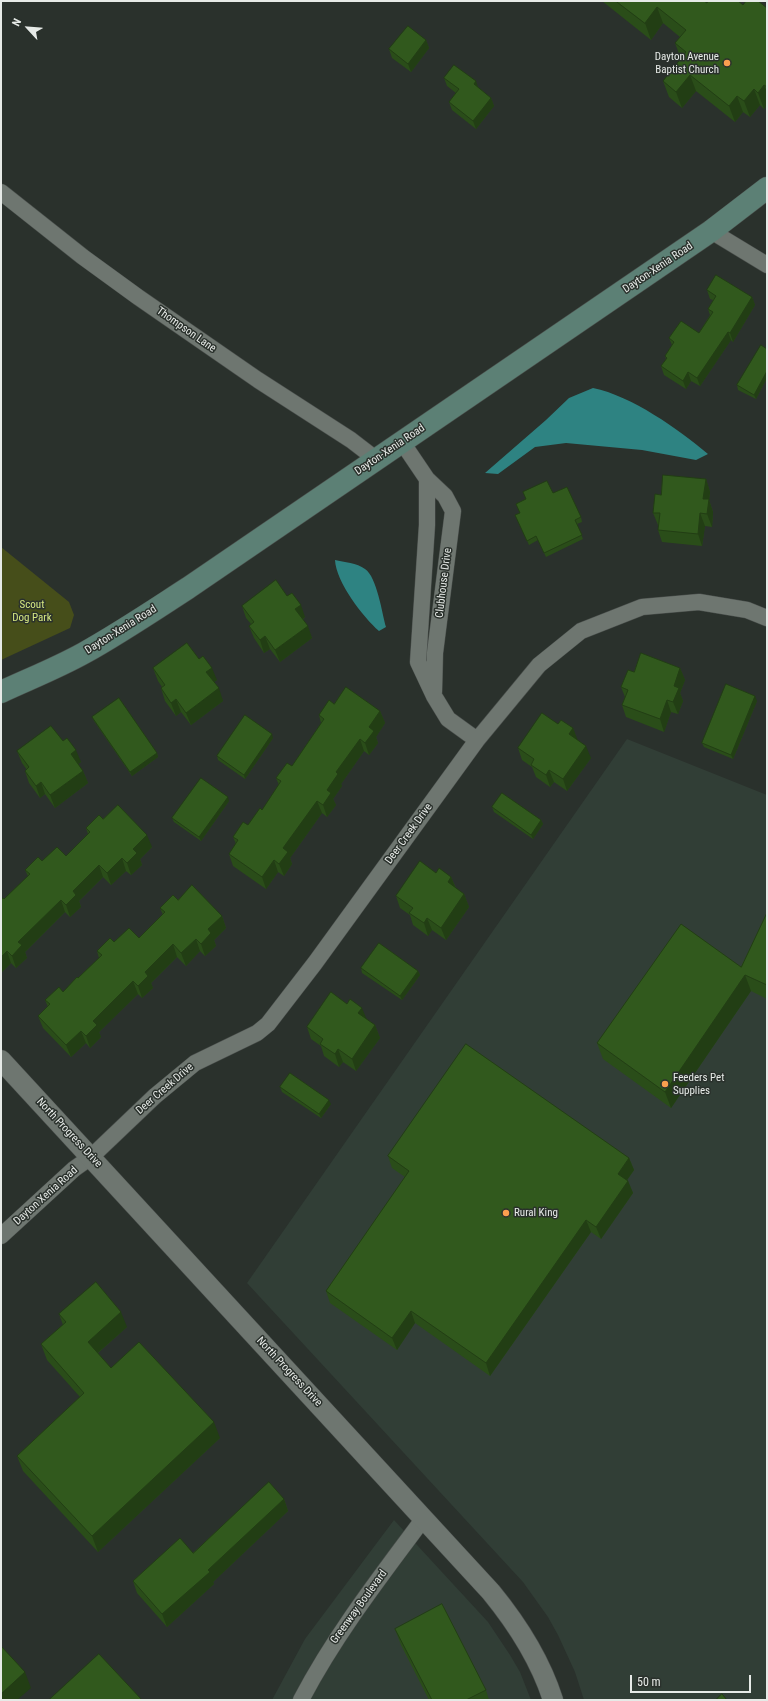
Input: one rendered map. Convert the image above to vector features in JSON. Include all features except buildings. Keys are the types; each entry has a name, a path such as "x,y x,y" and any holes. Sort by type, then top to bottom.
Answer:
{"main road":[{"name":"Dayton-Xenia Road","path":"1,692 51,670 115,635 188,588 711,231 767,188"}],"street":[{"name":"Thompson Lane","path":"1,192 83,257 138,297 258,380 351,440 377,460"},
{"path":"711,231 767,265"},
{"name":"Clubhouse Drive","path":"402,442 428,479 445,496 453,511 435,653 434,696"},
{"name":"Clubhouse Drive","path":"428,479 427,525 418,662 434,696 448,719 477,740"},
{"name":"Deer Creek Drive","path":"91,1157 155,1096 195,1063 257,1033 268,1024 315,963 477,740 539,665 581,631 642,607 699,602 747,610 767,618"},
{"name":"North Progress Drive","path":"1,1060 424,1518 508,1612 530,1646 548,1684 553,1700"},
{"name":"Dayton Xenia Road","path":"1,1236 74,1169 91,1157"},
{"name":"Greenway Boulevard","path":"300,1700 317,1668 342,1628 424,1518"}],"shaded area":[{"path":"627,739 767,795 767,1700 584,1700 575,1672 558,1635 548,1617 523,1582 247,1283"},
{"path":"394,1520 488,1622 520,1672 531,1700 272,1700 305,1639"}],"green space":[{"name":"Scout Dog Park","path":"1,547 69,602 74,615 70,628 1,660"}],"water":[{"path":"593,388 608,392 639,406 669,424 708,454 696,460 642,450 566,443 535,447 498,474 485,473 569,398"},
{"path":"335,560 358,565 369,573 376,587 386,627 379,631 358,608 340,578"}],"place":[{"name":"Dayton Avenue Baptist Church","path":"727,63"},
{"name":"Feeders Pet Supplies","path":"665,1084"},
{"name":"Rural King","path":"506,1213"}]}
